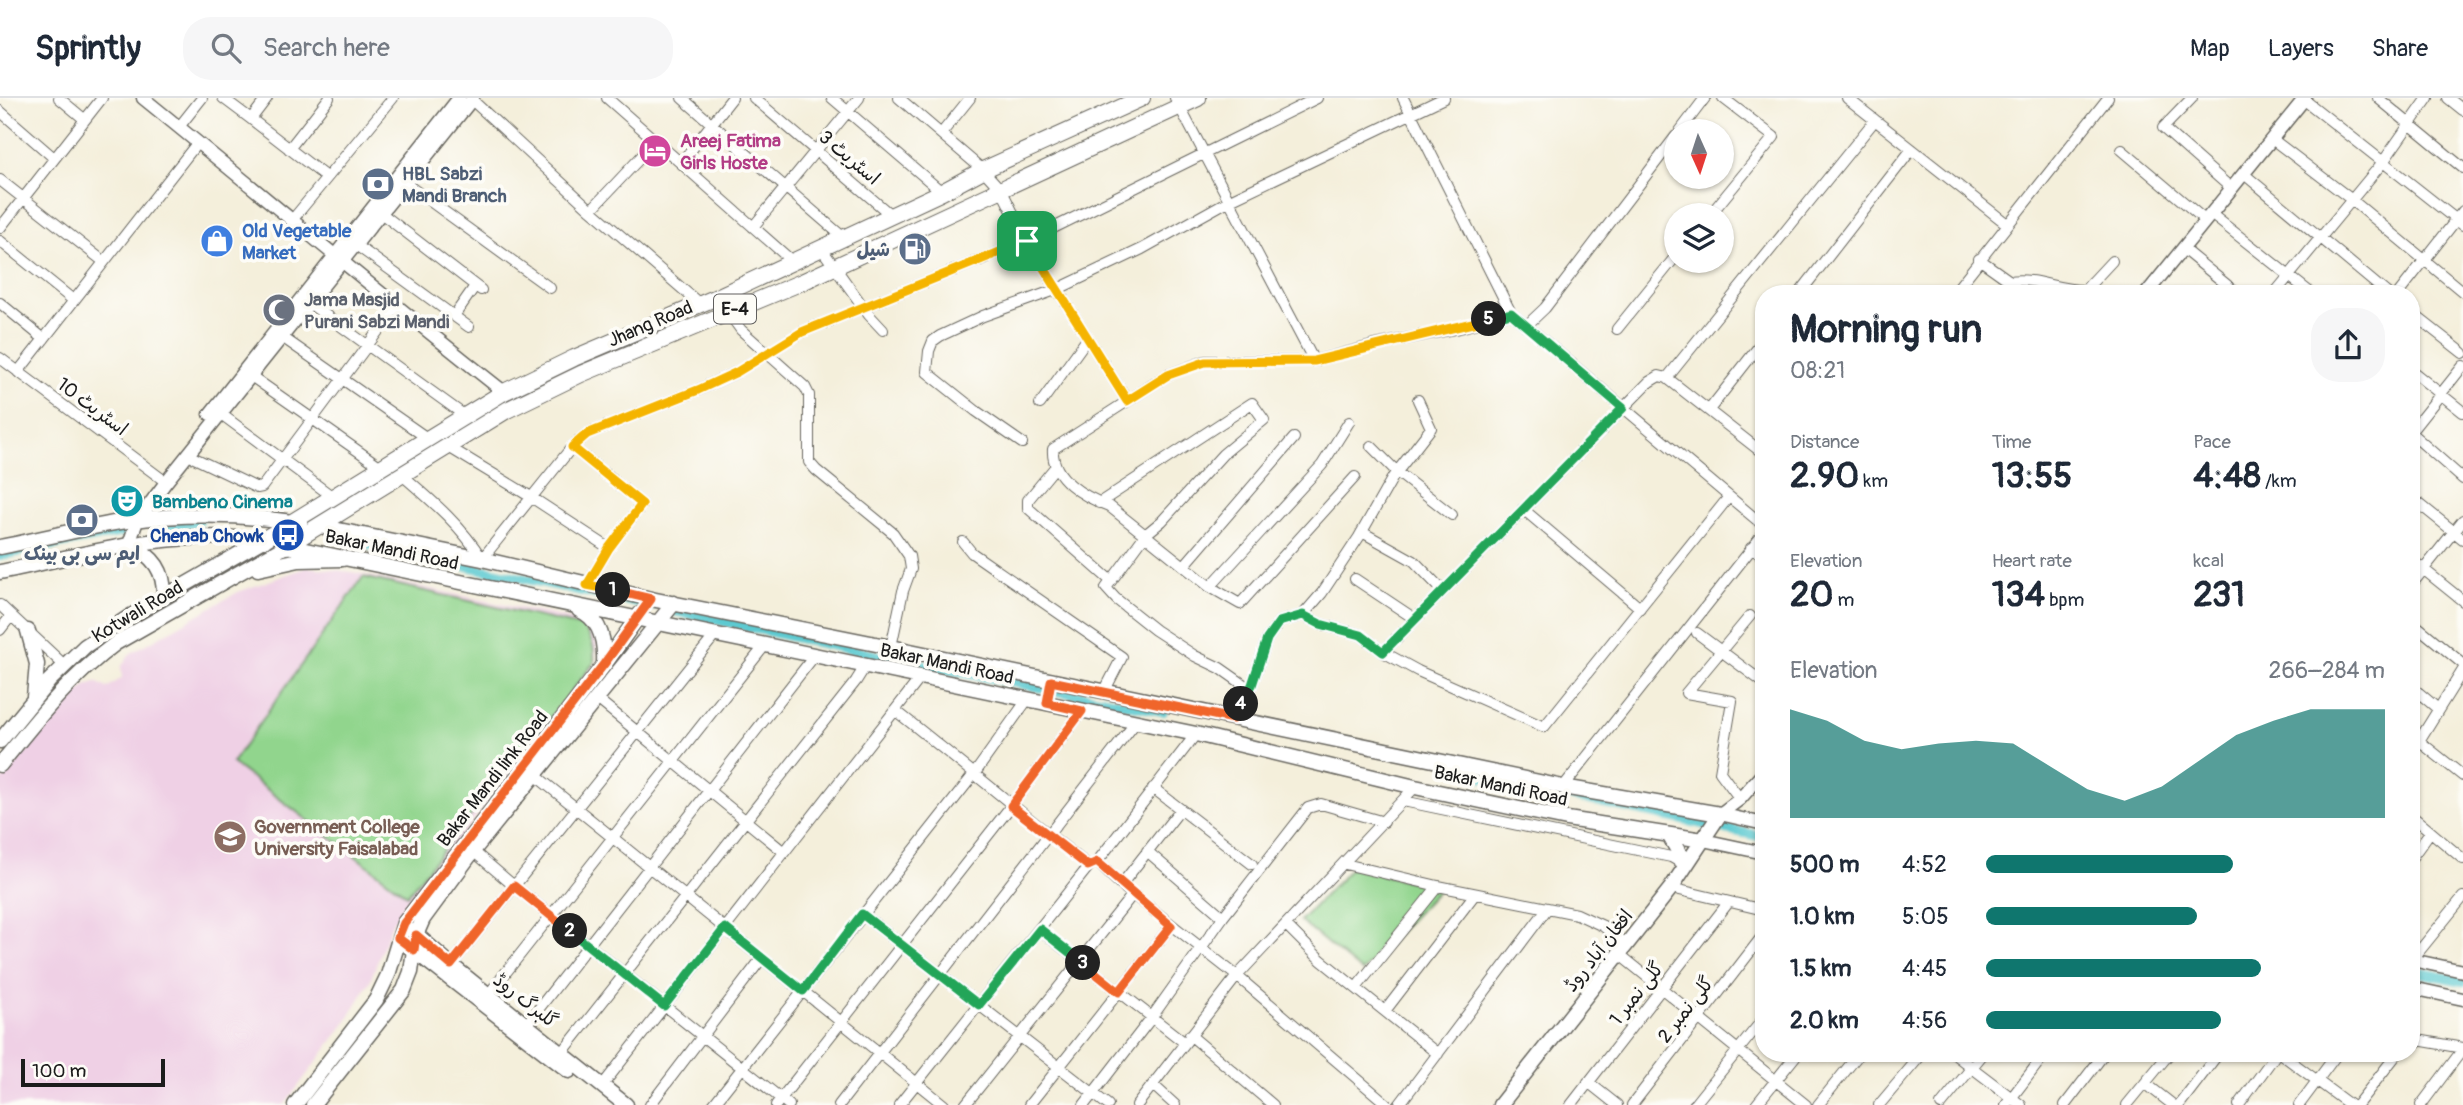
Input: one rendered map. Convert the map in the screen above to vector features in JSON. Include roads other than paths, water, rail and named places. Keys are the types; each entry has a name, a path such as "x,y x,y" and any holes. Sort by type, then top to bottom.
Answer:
{"highway":[{"name":"Jhang Road","path":"263,540 504,392 574,358 701,305 892,216 1116,104 1142,98"},
{"name":"Jhang Road","path":"286,546 507,410 581,374 834,267 1002,191 1178,102 1198,98"}],"main road":[{"name":"Bakar Mandi Road","path":"0,547 132,521 178,516 218,515 295,522 482,559 651,599 1563,787 1718,816"},
{"name":"Bakar Mandi Road","path":"0,572 130,544 211,537 263,540 343,559 1196,734 1415,787 1567,819 1668,835 1706,836"},
{"name":"Kotwali Road","path":"0,741 64,665 107,631 263,540"},
{"path":"130,544 154,559 165,584 164,597"},
{"name":"Kotwali Road","path":"0,765 53,699 116,643 286,546"},
{"path":"234,576 299,560 343,559"},
{"name":"Bakar Mandi link Road","path":"295,1105 376,1000 404,923 651,599"},
{"name":"Bakar Mandi link Road","path":"313,1105 404,990 411,972 416,935 423,919 473,851 674,603"},
{"path":"567,605 585,612 598,626 605,645 604,664"},
{"path":"28,631 37,664 34,699"},
{"path":"1047,703 1051,681"},
{"name":"افغان آباد روڈ","path":"1500,1105 1671,888 1718,816"},
{"path":"1668,835 1686,865"},
{"name":"گلبرگ روڈ","path":"404,923 451,965 626,1105"},
{"name":"گلبرگ روڈ","path":"398,938 611,1105"}],"street":[{"path":"59,98 84,119"},
{"path":"0,228 102,98"},
{"path":"144,98 396,307 504,392"},
{"path":"179,127 202,98"},
{"path":"223,98 326,177"},
{"path":"251,119 267,98"},
{"path":"289,149 329,98"},
{"path":"607,98 793,262"},
{"path":"682,98 844,238"},
{"path":"681,163 732,98"},
{"name":"اسٹریٹ 3","path":"754,98 892,216"},
{"path":"832,98 942,192"},
{"path":"753,227 859,98"},
{"path":"900,98 983,170 1002,191 1027,241 1127,401"},
{"path":"941,134 970,98"},
{"path":"401,474 441,508 471,540 482,559 572,447 587,434 737,372 802,332 1027,241 1317,98"},
{"path":"1403,98 1511,313 1755,519"},
{"path":"1022,443 927,372 933,341 957,328 1058,289 1142,249 1230,200 1444,98"},
{"path":"1689,119 1705,98"},
{"path":"1720,203 1774,137 1723,98"},
{"path":"1960,285 2108,98"},
{"path":"2192,98 2163,128 2232,189"},
{"path":"2378,98 2463,168"},
{"path":"2282,285 2383,162 2428,98"},
{"path":"2448,98 2461,106"},
{"path":"163,480 188,454 309,303 339,258 356,245 468,99"},
{"path":"468,99 590,210 701,305"},
{"path":"130,544 132,521 163,480 468,99"},
{"path":"1852,99 2007,225"},
{"path":"2157,285 2208,217 2304,99 2383,162 2461,218 2406,285"},
{"path":"293,219 388,100"},
{"path":"1178,102 1314,361"},
{"path":"0,111 54,158"},
{"path":"1667,378 1875,120"},
{"path":"2272,139 2463,292"},
{"path":"590,210 656,141"},
{"path":"18,372 198,142"},
{"path":"1806,285 1912,149"},
{"path":"2122,150 2300,285"},
{"path":"1526,326 1545,307 1664,152"},
{"path":"2244,174 2377,285"},
{"path":"0,180 103,261"},
{"path":"405,183 550,288"},
{"path":"381,213 478,288 454,316"},
{"path":"0,241 73,300"},
{"path":"356,245 469,327"},
{"path":"821,248 883,330"},
{"path":"2183,249 2227,285"},
{"path":"1979,259 2012,285"},
{"path":"2090,285 2112,261"},
{"path":"1617,329 1664,271"},
{"path":"2010,281 2025,279 2053,285"},
{"path":"717,297 741,330 805,387 809,395 809,462 893,533 909,556 911,569 891,647"},
{"path":"0,303 44,339"},
{"path":"309,303 464,415"},
{"path":"188,454 260,488 396,307"},
{"path":"1355,477 1240,604 1210,587 1109,506 1089,499 1059,473 1053,449 1168,375 1205,362 1314,361 1371,346 1427,336 1511,313"},
{"path":"2420,319 2463,354"},
{"path":"282,337 427,438"},
{"path":"1040,404 1087,339"},
{"path":"1709,410 1755,351"},
{"name":"اسٹریٹ 10","path":"0,358 163,480"},
{"path":"2420,422 2463,366"},
{"path":"251,376 380,467"},
{"path":"1383,652 1623,408 1658,376 1667,378 1755,447"},
{"path":"2420,377 2463,412"},
{"path":"1233,719 1250,689 1267,639 1279,622 1303,615 1322,593 1397,472 1431,428 1418,400"},
{"path":"1099,503 1252,403 1264,420 1223,454 1162,521 1145,535 1106,588 1155,630 1250,689"},
{"path":"220,414 333,497"},
{"path":"1210,587 1322,465 1349,422"},
{"path":"1184,566 1294,438"},
{"path":"2420,439 2463,479"},
{"path":"447,446 609,548"},
{"path":"1371,446 1397,472 1452,515"},
{"path":"572,447 642,504 609,548 587,585"},
{"path":"1056,466 1028,500 1028,508 1111,580"},
{"path":"1303,615 1320,624 1361,635 1383,652 1418,671 1544,727 1728,498"},
{"path":"2420,504 2463,539"},
{"path":"1523,509 1640,608"},
{"path":"2420,574 2463,520"},
{"path":"1362,532 1414,561 1443,591"},
{"path":"963,542 972,553 1122,657 1104,692"},
{"path":"1563,787 1755,543"},
{"path":"1751,548 1755,551"},
{"path":"2420,566 2463,601"},
{"path":"1355,579 1415,620"},
{"path":"0,605 64,665"},
{"path":"0,630 12,615"},
{"path":"1740,799 1720,772 1732,701 1686,693 1750,616"},
{"path":"2420,629 2463,664"},
{"path":"1697,633 1755,676"},
{"path":"451,965 716,634"},
{"path":"488,995 766,644"},
{"path":"526,1025 815,655"},
{"path":"562,1053 866,665"},
{"path":"2420,739 2463,670"},
{"path":"602,1086 921,677"},
{"path":"2420,694 2438,709"},
{"path":"596,698 785,852"},
{"path":"713,1105 975,773 1027,700"},
{"path":"895,711 975,773 1048,835 1093,864 1237,976 1388,1105"},
{"path":"473,851 782,1103 841,1022 1082,711"},
{"path":"839,1105 1136,722"},
{"path":"899,1105 1196,734"},
{"path":"2420,742 2463,776"},
{"path":"535,775 944,1105"},
{"path":"1718,816 1740,799 1755,782"},
{"path":"1137,1105 1237,976 1415,787"},
{"path":"1153,788 1252,864"},
{"path":"1403,801 1671,857 1686,865"},
{"path":"1084,1105 1152,1017 1223,917 1308,808 1321,804 1384,822"},
{"path":"1121,885 1180,810"},
{"name":"Bakar Mandi Road","path":"1718,816 1755,822"},
{"path":"2420,823 2463,859"},
{"path":"2420,846 2430,832"},
{"name":"Bakar Mandi Road","path":"1706,836 1755,850"},
{"path":"1147,852 1223,917"},
{"path":"1345,864 1590,918 1661,989 1806,1105"},
{"path":"1356,988 1438,886"},
{"path":"1671,888 1755,908"},
{"path":"965,1105 1133,894"},
{"path":"1385,1011 1475,894"},
{"path":"2420,950 2463,897"},
{"name":"گلی نمبر 1","path":"1571,1105 1728,903"},
{"path":"1399,1105 1548,909"},
{"path":"862,914 1108,1105"},
{"path":"1286,925 1321,960 1438,1054"},
{"path":"1029,1105 1171,926"},
{"path":"1040,929 1152,1017 1188,1039 1273,1105"},
{"name":"گلی نمبر 2","path":"1632,1105 1755,946"},
{"path":"650,1105 762,958"},
{"path":"2420,962 2463,971"},
{"path":"2420,990 2463,999"},
{"path":"1693,1105 1755,1029"},
{"path":"2420,1040 2463,1048 2421,1105"},
{"path":"1756,1105 1790,1062"},
{"path":"1818,1105 1853,1062"},
{"path":"1879,1105 1915,1062"},
{"path":"1963,1062 2009,1101 2021,1105"},
{"path":"1941,1105 1977,1062"},
{"path":"2009,1101 2039,1062"},
{"path":"2065,1105 2098,1062"},
{"path":"2127,1105 2162,1062"},
{"path":"2179,1105 2212,1062"},
{"path":"2239,1105 2273,1062"},
{"path":"2290,1062 2350,1105"},
{"path":"2299,1105 2331,1062"},
{"path":"2357,1105 2390,1062"},
{"path":"1588,1082 1617,1105"},
{"path":"2145,1083 2173,1105"},
{"path":"1153,1085 1175,1105"}],"waterway":[{"path":"155,526 199,522"},
{"path":"0,555 122,532"},
{"path":"355,542 652,606"},
{"path":"666,609 916,664 1163,711"},
{"path":"1482,777 1755,835"},
{"path":"2420,973 2463,981"}],"place":[{"name":"Areej Fatima Girls Hoste","path":"655,151"},
{"name":"HBL Sabzi Mandi Branch","path":"378,184"},
{"name":"Old Vegetable Market","path":"217,241"},
{"name":"شیل","path":"915,249"},
{"name":"Jama Masjid Purani Sabzi Mandi","path":"279,310"},
{"name":"Bambeno Cinema","path":"127,501"},
{"name":"ایم سی بی بینک","path":"82,520"},
{"name":"Chenab Chowk","path":"288,535"},
{"name":"Government College University Faisalabad","path":"230,837"}]}
